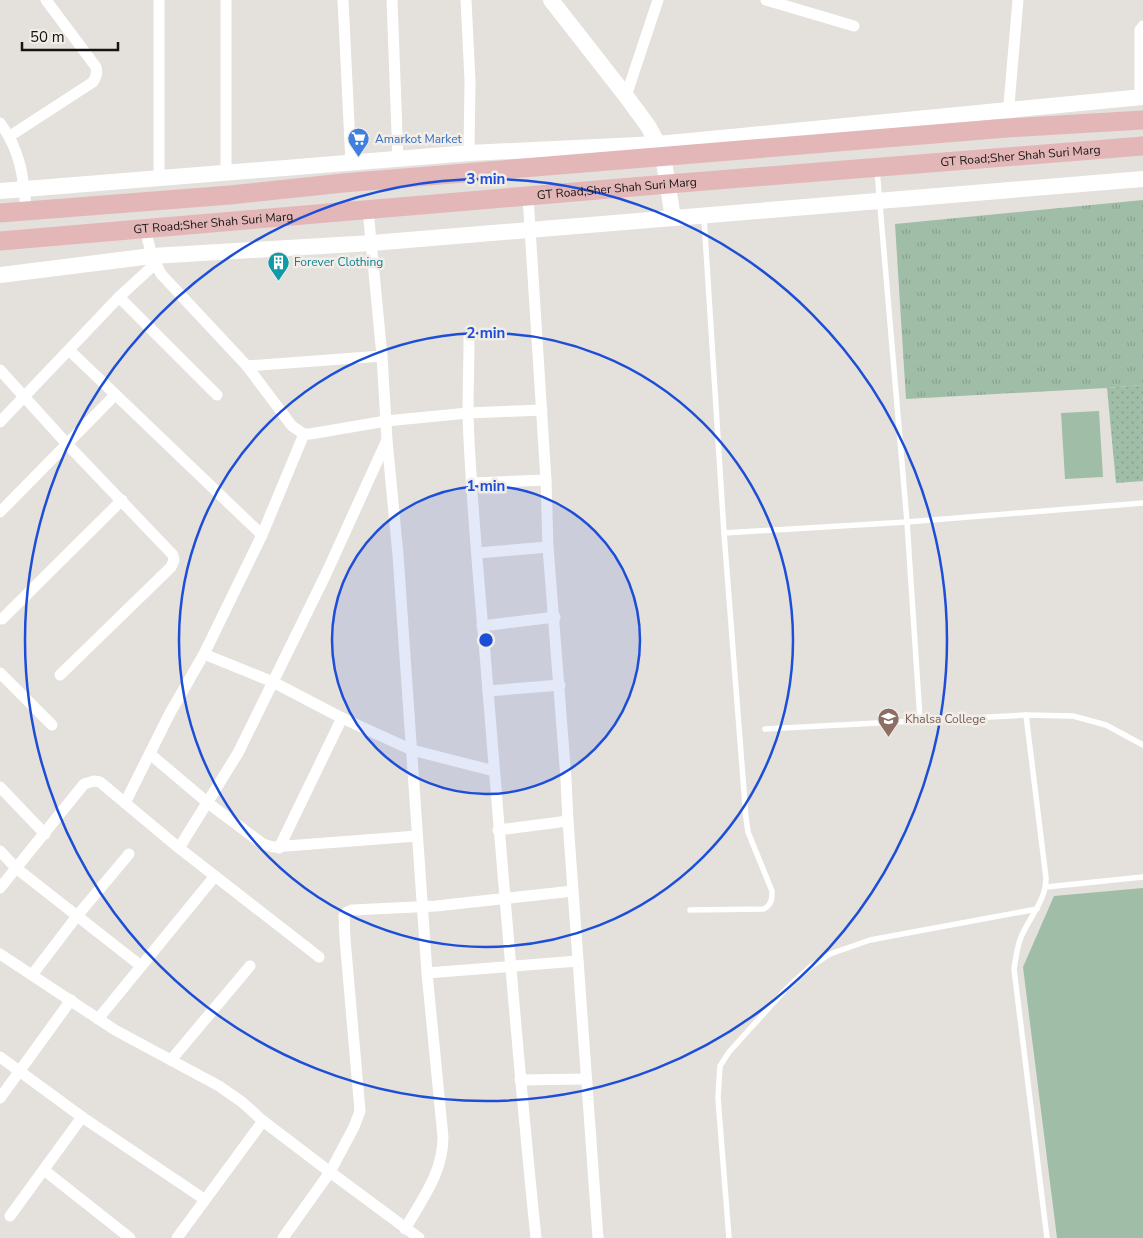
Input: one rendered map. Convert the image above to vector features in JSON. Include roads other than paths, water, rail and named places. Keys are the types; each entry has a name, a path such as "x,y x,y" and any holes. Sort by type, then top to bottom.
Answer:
{"main road":[{"path":"551,0 648,126 660,150 673,218"},
{"path":"0,212 230,194 660,150 1008,118 1142,97"},
{"path":"1008,118 1143,120"},
{"name":"GT Road;Sher Shah Suri Marg","path":"0,241 1143,146"},
{"path":"0,191 470,153 660,150"},
{"path":"0,275 153,260 1143,179"}],"street":[{"path":"10,136 93,82 98,71 46,0"},
{"path":"159,0 159,179"},
{"path":"226,0 226,173"},
{"path":"343,0 351,164"},
{"path":"392,0 398,159"},
{"path":"466,0 470,81 470,153"},
{"path":"626,96 658,0"},
{"path":"766,0 854,26"},
{"path":"1008,118 1018,0"},
{"path":"1142,97 1140,30 1143,26"},
{"path":"0,122 10,136 17,151 25,189 26,210"},
{"path":"528,197 542,410 548,547 560,684 572,891 598,1238"},
{"path":"368,210 398,555 427,973 442,1124 442,1148 438,1171 405,1229"},
{"path":"145,229 153,260 165,278 248,366 292,426 304,434 386,421 468,413 542,410"},
{"path":"0,422 153,260"},
{"path":"119,297 217,395"},
{"path":"469,338 468,413 482,626 498,830 512,966 520,1080 536,1238"},
{"path":"68,350 262,535"},
{"path":"248,366 382,356"},
{"path":"0,370 67,444 173,555 173,564 60,675"},
{"path":"0,512 115,395"},
{"path":"125,803 170,713 204,654 262,535 304,434"},
{"path":"179,848 238,753 326,574 387,440"},
{"path":"472,483 546,480"},
{"path":"2,619 122,500"},
{"path":"477,553 548,547"},
{"path":"482,626 555,618"},
{"path":"204,654 272,682 342,718 412,750 494,771"},
{"path":"0,673 52,725"},
{"path":"488,691 560,684"},
{"path":"279,848 342,718"},
{"path":"150,754 208,803 263,844 279,848 417,836"},
{"path":"0,888 75,794 94,780 100,782 179,848 319,957"},
{"path":"0,787 45,834"},
{"path":"498,830 568,821"},
{"path":"0,851 16,868 141,966"},
{"path":"32,975 77,916 129,854"},
{"path":"98,1019 215,876"},
{"path":"283,1238 330,1172 354,1127 360,1111 344,916 352,910 422,907 572,891"},
{"path":"0,954 115,1030 219,1086 419,1238"},
{"path":"427,973 578,961"},
{"path":"171,1060 250,966"},
{"path":"0,1098 71,1000"},
{"path":"0,1057 82,1117 204,1199"},
{"path":"520,1080 586,1079"},
{"path":"10,1216 82,1117"},
{"path":"177,1238 263,1120"},
{"path":"44,1170 130,1238"}],"lane":[{"path":"876,168 907,522 920,719"},
{"path":"690,910 764,909 772,902 772,891 748,832 724,533 704,216"},
{"path":"724,533 907,522 1143,503"},
{"path":"1026,715 1046,887 1043,897 1021,936 1014,969 1047,1238"},
{"path":"765,729 920,719 1026,715 1073,716 1106,725 1143,745"},
{"path":"1046,887 1143,877"},
{"path":"729,1238 718,1098 720,1066 729,1052 786,989 810,967 830,954 870,940 1036,909"}],"place":[{"name":"Amarkot Market","path":"359,158"},
{"name":"Forever Clothing","path":"278,281"},
{"name":"Khalsa College","path":"889,738"}]}
